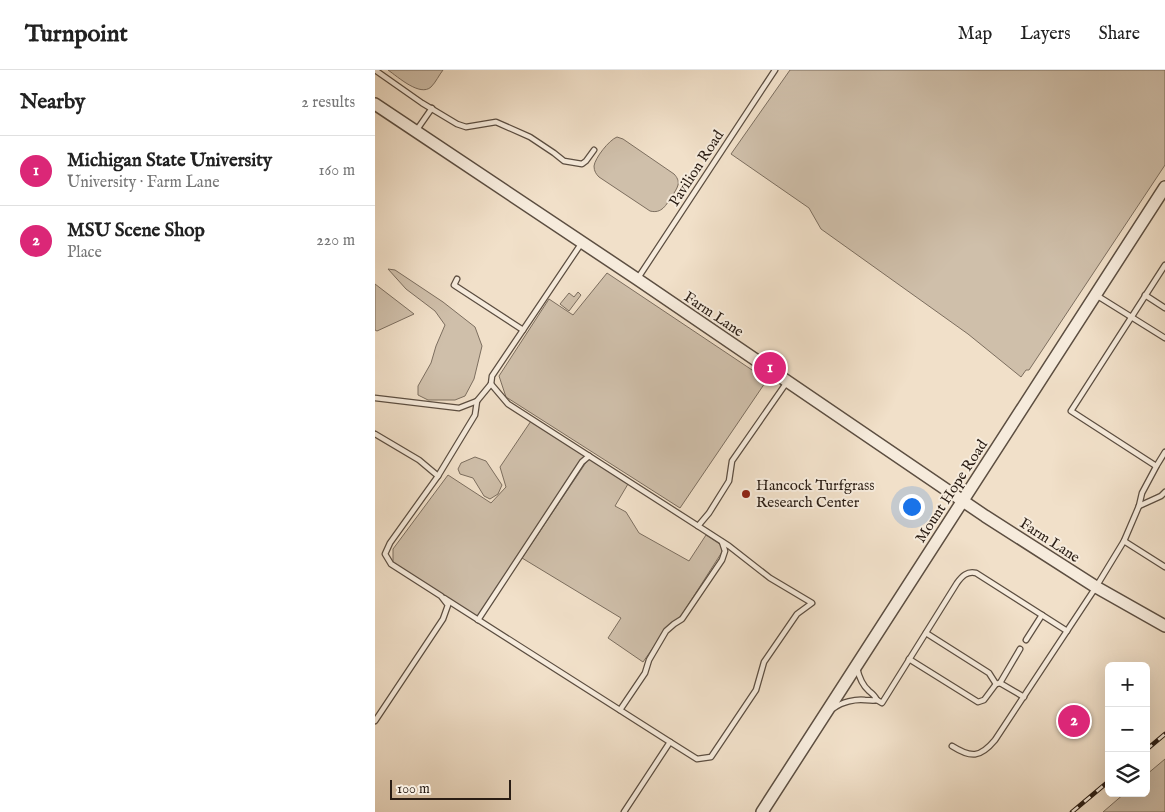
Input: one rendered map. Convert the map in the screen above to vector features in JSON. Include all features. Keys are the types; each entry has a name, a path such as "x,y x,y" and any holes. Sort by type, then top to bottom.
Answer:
{"street":[{"name":"Farm Lane","path":"375,104 963,501 1096,587 1165,626"},
{"name":"Mount Hope Road","path":"763,812 1165,187"}],"lane":[{"path":"375,70 457,124 466,127 495,122 529,138 571,163 582,164 593,150"},
{"name":"Pavilion Road","path":"637,280 775,70"},
{"path":"416,131 432,108"},
{"path":"375,398 459,408 477,401 491,384 491,376 582,242"},
{"path":"1157,466 1071,411 1165,265"},
{"path":"457,279 454,285 523,330"},
{"path":"1095,294 1165,338"},
{"path":"1145,295 1165,308"},
{"path":"697,526 709,513 729,481 732,461 787,382"},
{"path":"477,401 475,415 439,476 390,543 385,554 391,564 697,759 711,757 756,690 764,662 797,614 812,603 770,578 723,542 508,404 491,384"},
{"path":"375,434 419,460 439,476"},
{"path":"952,746 962,752 973,755 978,754 988,748 1004,728 1096,587 1124,540 1139,506 1142,493 1165,452"},
{"path":"478,620 582,462 589,456"},
{"path":"1139,506 1161,496 1165,492"},
{"path":"1124,540 1165,567"},
{"path":"620,710 645,673 649,660 666,631 682,619 722,560 725,550 723,542"},
{"path":"856,666 863,684 882,703 957,582 963,575 968,573 976,574 1067,631"},
{"path":"375,721 443,619 448,605 441,596"},
{"path":"1026,640 1042,615"},
{"path":"926,633 989,673 998,683 1024,697"},
{"path":"909,659 978,702 984,700 998,683 1020,649"},
{"path":"826,713 839,705 854,700 877,700"},
{"path":"624,812 670,742"}],"shaded area":[{"path":"388,70 443,70 431,87 421,90 409,85"},
{"path":"790,70 1165,70 1165,165 1029,370 1026,370 1021,377 968,334 821,229 809,208 731,154"},
{"path":"617,137 623,139 677,178 678,184 676,189 661,210 650,211 596,174 594,166 597,159 606,145"},
{"path":"388,269 395,270 443,302 475,327 482,346 474,379 465,396 455,400 428,400 418,395 418,386 431,363 445,325 435,311 406,289"},
{"path":"607,273 767,380 680,508 506,397 499,376 549,299 573,315"},
{"path":"375,284 414,314 377,331 375,330"},
{"path":"578,292 581,295 569,311 560,304 569,293 574,297"},
{"path":"531,421 585,455 478,617 393,563 393,549 448,475 491,503 506,487 500,467"},
{"path":"475,457 486,461 502,485 498,494 490,499 484,496 473,478 460,474 458,469 461,463"},
{"path":"589,458 628,484 615,506 626,512 639,533 689,561 706,535 721,545 722,552 681,616 669,625 643,662 608,638 621,618 522,558"},
{"path":"1165,759 1165,812 1103,812 1120,797 1150,797 1150,772"}],"railway":[{"path":"1150,747 1165,734"},
{"path":"1072,812 1105,784"}],"place":[{"name":"Michigan State University","path":"770,368"},
{"name":"Hancock Turfgrass Research Center","path":"746,494"},
{"name":"MSU Scene Shop","path":"1074,721"}]}
